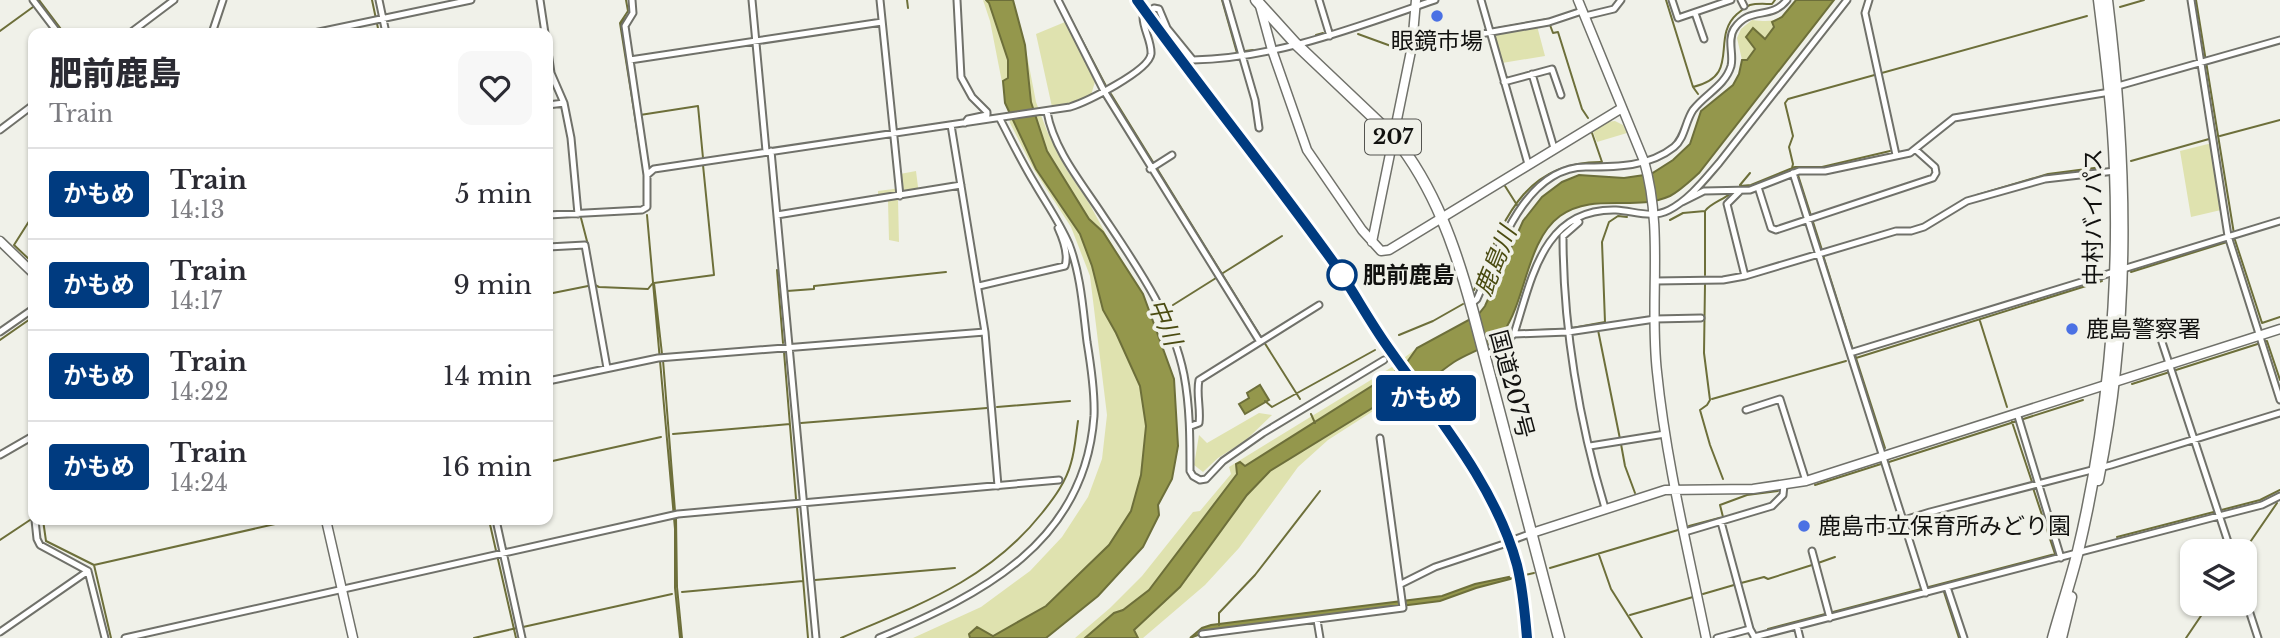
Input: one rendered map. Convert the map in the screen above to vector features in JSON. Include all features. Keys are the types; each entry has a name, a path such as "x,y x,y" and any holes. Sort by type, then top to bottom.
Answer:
{"highway":[{"name":"中村バイパス","path":"2099,0 2114,89 2119,271"},
{"name":"中村バイパス","path":"2061,638 2097,468 2109,384 2119,271 2123,168 2107,0"},
{"name":"国道207号","path":"1258,1 1296,44 1394,137 1443,217 1460,263 1559,638"},
{"name":"中村バイパス","path":"2053,638 2081,551"}],"street":[{"path":"33,0 54,28"},
{"path":"137,28 174,0"},
{"path":"214,28 223,0"},
{"path":"379,0 378,19 383,28"},
{"path":"337,28 471,0"},
{"path":"540,0 544,28"},
{"path":"553,215 642,210 647,207 647,175 625,26 634,13 632,0"},
{"path":"751,0 777,215 816,638"},
{"path":"880,0 900,196"},
{"path":"957,0 961,77 972,97 987,112 987,115 968,119 965,123"},
{"path":"1058,0 1104,91 1150,169 1260,342"},
{"path":"1150,0 1154,8"},
{"path":"1226,0 1255,100 1259,128"},
{"path":"1319,0 1330,36"},
{"path":"647,175 654,169 1045,112 1082,103 1143,67 1149,60 1151,52 1143,17 1154,8 1160,9 1167,28 1193,60 1243,57 1330,36 1416,3 1435,0"},
{"path":"1481,0 1528,164"},
{"path":"1578,0 1646,164 1653,211 1656,369 1665,434 1706,638"},
{"path":"1412,46 1614,9 1621,0"},
{"path":"1672,0 1678,18 1731,0"},
{"path":"1472,308 1523,202 1539,185 1572,168 1646,164 1673,148 1680,141 1692,113 1704,98 1723,83 1732,63 1731,36 1734,29 1754,13 1773,13 1787,0"},
{"path":"1485,356 1503,345 1514,334 1533,273 1547,244 1567,222 1595,212 1668,211 1679,203 1699,186 1719,163 1847,0"},
{"path":"1869,0 1865,13 1896,155"},
{"path":"2191,0 2228,236 2280,400"},
{"path":"1258,1 1307,150 1381,251 1389,250 1622,108"},
{"path":"1372,242 1412,46 1416,3"},
{"path":"1695,13 1704,39"},
{"path":"630,60 882,22"},
{"path":"1745,276 1727,204 1740,191 1796,172 1825,171 1916,150 1954,118 2114,89 2201,61 2280,40"},
{"path":"1504,82 1552,69 1561,95"},
{"path":"1532,74 1554,148"},
{"path":"553,78 564,103 571,138 578,214"},
{"path":"553,104 564,103"},
{"path":"0,130 28,109"},
{"path":"1045,112 1067,161 1142,275 1158,302 1172,336 1184,375 1191,426 1190,471 1193,477 1206,479 1223,461 1263,433 1384,360"},
{"path":"879,638 970,596 1023,559 1052,526 1073,493 1086,463 1094,415 1090,359 1079,280 1070,246 1002,118"},
{"path":"951,125 985,331 998,485"},
{"path":"1758,187 1771,228 1776,230 1933,178 1935,167 1916,150"},
{"path":"1150,169 1172,155"},
{"path":"1655,281 1723,280 1745,276 1896,231 1911,231 1924,227 1967,201 2045,179 2115,171"},
{"path":"1796,172 1817,253 1853,352 1882,457 1926,593"},
{"path":"777,215 961,185"},
{"path":"1679,203 1704,191 1732,188 1740,191"},
{"path":"1853,352 2280,221"},
{"path":"979,286 1065,266 1067,262 1064,243 1057,222"},
{"path":"1578,222 1563,236 1563,290 1568,332 1605,508"},
{"path":"0,241 28,268"},
{"path":"553,247 585,246 607,368"},
{"path":"1191,426 1199,424 1199,380 1319,305"},
{"path":"0,331 28,312"},
{"path":"1514,334 1568,332 1655,319 1701,318"},
{"path":"2157,327 2227,539"},
{"path":"1513,540 1665,490 1729,490 1806,481 2018,418 2109,384 2170,369 2261,341 2280,329"},
{"path":"553,380 662,357 985,331"},
{"path":"1746,410 1780,399 1806,481"},
{"path":"1869,531 2111,465 2280,412"},
{"path":"2018,418 2062,558"},
{"path":"1590,446 1665,434"},
{"path":"1202,634 1404,608 1381,438"},
{"path":"0,455 28,439"},
{"path":"125,638 675,514 1059,480"},
{"path":"1685,532 1772,506 1783,495 1784,485"},
{"path":"1721,522 1750,629 1755,637 2262,505 2280,496"},
{"path":"36,525 40,545 88,571 105,638"},
{"path":"327,525 353,638"},
{"path":"497,525 522,638"},
{"path":"1401,584 1435,568 1504,544"},
{"path":"1812,551 1830,618"},
{"path":"0,632 88,571"},
{"path":"1947,587 1964,638"},
{"path":"2251,616 2258,638"},
{"path":"1317,620 1320,638"},
{"path":"1797,626 1800,638"},
{"path":"1717,638 1750,629"}],"shaded area":[{"path":"983,0 989,3 1008,60 1014,91 1085,232 1159,400 1145,513 1019,638 913,638 981,607 1030,571 1062,537 1088,497 1102,459 1107,415 1090,276 1071,227 1033,168 1010,123 990,21"},
{"path":"986,0 1013,0 1025,45 1031,102 1047,151 1089,219 1103,232 1143,294 1174,379 1178,446 1172,479 1158,505 1159,515 1143,547 1098,596 1046,638 970,638 969,634 977,627 993,636 1046,606 1109,545 1131,511 1141,475 1146,426 1140,386 1103,310 1092,266 1080,234 1036,169 1005,103 1003,81 1008,78 1008,60"},
{"path":"1013,0 1036,102 1047,131 1115,251 1088,223 1043,158 1025,103"},
{"path":"1796,0 1673,173 1566,188 1500,303 1249,470 1156,591 1097,638 1075,638 1142,576 1193,512 1200,511 1231,474 1229,467 1392,367 1417,348 1478,315 1485,306 1523,221 1542,197 1562,182 1579,175 1624,178 1651,174 1673,160 1690,144 1701,111 1733,85 1739,74 1742,60 1737,38 1741,29 1752,20 1778,19"},
{"path":"1796,0 1834,0 1699,173 1670,196 1642,202 1586,205 1560,216 1540,240 1511,318 1499,336 1454,362 1428,381 1418,380 1270,471 1247,495 1180,587 1134,630 1138,638 1085,638 1114,613 1123,610 1149,590 1237,474 1236,464 1240,462 1245,466 1405,365 1417,348 1478,315 1485,306 1523,221 1542,197 1562,182 1579,175 1624,178 1651,174 1673,160 1690,144 1701,111 1733,85 1742,60 1747,60 1755,49 1746,37 1753,28 1765,39 1774,27 1772,22 1782,17"},
{"path":"1834,0 1699,173 1682,188 1657,200 1588,205 1561,216 1549,227 1540,241 1516,307 1496,339 1450,364 1417,390 1409,388 1328,440 1298,467 1239,548 1205,585 1143,638 1113,638 1269,466 1474,345 1555,205 1656,194"},
{"path":"1065,22 1095,82 1091,95 1075,103 1052,107 1036,34"},
{"path":"1537,26 1545,56 1502,63 1494,34"},
{"path":"1615,121 1623,125 1627,133 1597,142 1592,129 1605,122"},
{"path":"2212,143 2221,210 2191,217 2180,151"},
{"path":"916,171 919,195 898,199 899,242 889,240 888,201 878,201 878,191 901,188 900,174"},
{"path":"1260,385 1269,400 1245,414 1239,404 1249,398 1247,393"},
{"path":"1259,413 1272,415 1245,441 1218,458 1203,472 1194,465 1199,435 1207,443"},
{"path":"1509,577 1510,579 1440,601 1211,630 1190,638 1202,628 1211,625 1442,596 1475,584"}],"waterway":[{"path":"39,0 60,28"},
{"path":"372,0 378,28"},
{"path":"626,0 628,11 620,23 644,173"},
{"path":"907,0 908,8"},
{"path":"1061,0 1106,86"},
{"path":"1222,0 1237,53"},
{"path":"1666,0 1693,87 1698,94"},
{"path":"1693,87 1708,82 1717,74 1729,24 1737,14 1750,5 1772,4 1775,0"},
{"path":"2120,7 2144,0"},
{"path":"2196,0 2235,240 2262,323 2280,317"},
{"path":"0,31 33,7"},
{"path":"623,27 622,23 631,11"},
{"path":"1792,168 1789,147 1793,136 1785,103 1788,99 2087,16"},
{"path":"1492,29 1548,19"},
{"path":"1550,25 1553,33 1558,32 1582,109 1588,118"},
{"path":"1425,41 1486,30"},
{"path":"1316,35 1323,33"},
{"path":"1358,34 1391,46 1403,44"},
{"path":"1245,51 1253,50"},
{"path":"1111,94 1261,337"},
{"path":"640,115 698,106 703,158"},
{"path":"2220,136 2280,120"},
{"name":"鹿島川","path":"1474,290 1505,221 1533,185 1551,173 1574,165 1602,162 1592,133"},
{"path":"2131,161 2209,139"},
{"path":"1740,186 1751,185 1795,167 1822,167 1890,151"},
{"path":"662,354 654,283 714,275 703,165"},
{"path":"1977,195 2048,174 2102,167"},
{"path":"1740,185 1750,173"},
{"path":"1798,175 1822,250"},
{"path":"1505,186 1517,205"},
{"path":"1705,275 1705,211 1731,193"},
{"path":"1670,220 1683,213 1705,211"},
{"path":"647,215 675,529 675,588 680,638"},
{"path":"1572,328 1605,322 1602,242 1609,222 1618,216 1627,217"},
{"path":"581,218 588,245"},
{"path":"28,223 14,245 28,258"},
{"path":"1223,273 1282,236"},
{"path":"2131,272 2227,242"},
{"path":"1823,255 1853,350"},
{"path":"777,270 783,343"},
{"path":"787,291 946,272"},
{"name":"中川","path":"1173,305 1216,278"},
{"path":"1856,358 2102,281"},
{"path":"595,285 648,289 652,284"},
{"path":"1705,284 1704,353 1710,400 1700,410 1723,479"},
{"path":"553,293 588,286"},
{"path":"1399,335 1433,321 1463,304"},
{"path":"0,340 28,320"},
{"path":"1980,321 2007,407"},
{"path":"1539,330 1564,329"},
{"path":"1598,330 1620,439"},
{"path":"2132,384 2267,341 2280,380"},
{"path":"1264,342 1300,399"},
{"path":"1265,401 1272,407 1375,350"},
{"path":"784,352 796,499"},
{"path":"1855,355 1885,448"},
{"path":"663,360 675,511"},
{"path":"1712,399 1846,361"},
{"path":"1889,462 2083,400"},
{"path":"997,407 1070,401"},
{"path":"801,423 987,408"},
{"path":"1311,414 1315,423"},
{"path":"841,638 950,589 999,557 1021,537 1051,502 1066,477 1074,453 1078,421"},
{"path":"2012,422 2032,482"},
{"path":"673,434 790,424"},
{"path":"553,461 661,437"},
{"path":"1621,444 1625,466 1635,493"},
{"path":"1815,485 1881,464"},
{"path":"1768,629 2055,554 2033,488"},
{"path":"2117,537 2260,500 2280,490"},
{"path":"1219,625 1219,613 1255,575 1320,491"},
{"path":"1689,526 1723,517 1720,505 1747,495 1778,491"},
{"path":"2252,539 2277,503"},
{"path":"797,507 808,638"},
{"path":"676,517 677,587 682,638"},
{"path":"0,540 28,521"},
{"path":"44,525 46,541 94,565 111,638"},
{"path":"94,565 271,525"},
{"path":"490,525 516,638"},
{"path":"1550,568 1678,530"},
{"path":"1599,555 1611,589 1642,638"},
{"path":"1818,563 1835,557"},
{"path":"1741,583 1764,577 1768,579 1812,565"},
{"path":"815,580 955,568"},
{"path":"1508,579 1534,573"},
{"path":"682,592 803,581"},
{"path":"1703,594 1734,585"},
{"path":"1944,592 1959,638"},
{"path":"523,627 672,594"},
{"path":"1630,615 1693,597"},
{"path":"2186,638 2201,616"},
{"path":"474,638 517,628"}],"railway":[{"path":"1137,0 1334,263 1385,343 1478,477 1507,535 1517,565 1527,638"}],"train":[{"name":"かもめ","path":"1137,0 1335,265 1472,469 1509,541 1517,566 1527,638"}],"place":[{"name":"眼鏡市場","path":"1437,16"},
{"name":"肥前鹿島","path":"1342,275"},
{"name":"鹿島警察署","path":"2072,329"},
{"name":"鹿島市立保育所みどり園","path":"1804,526"}]}
